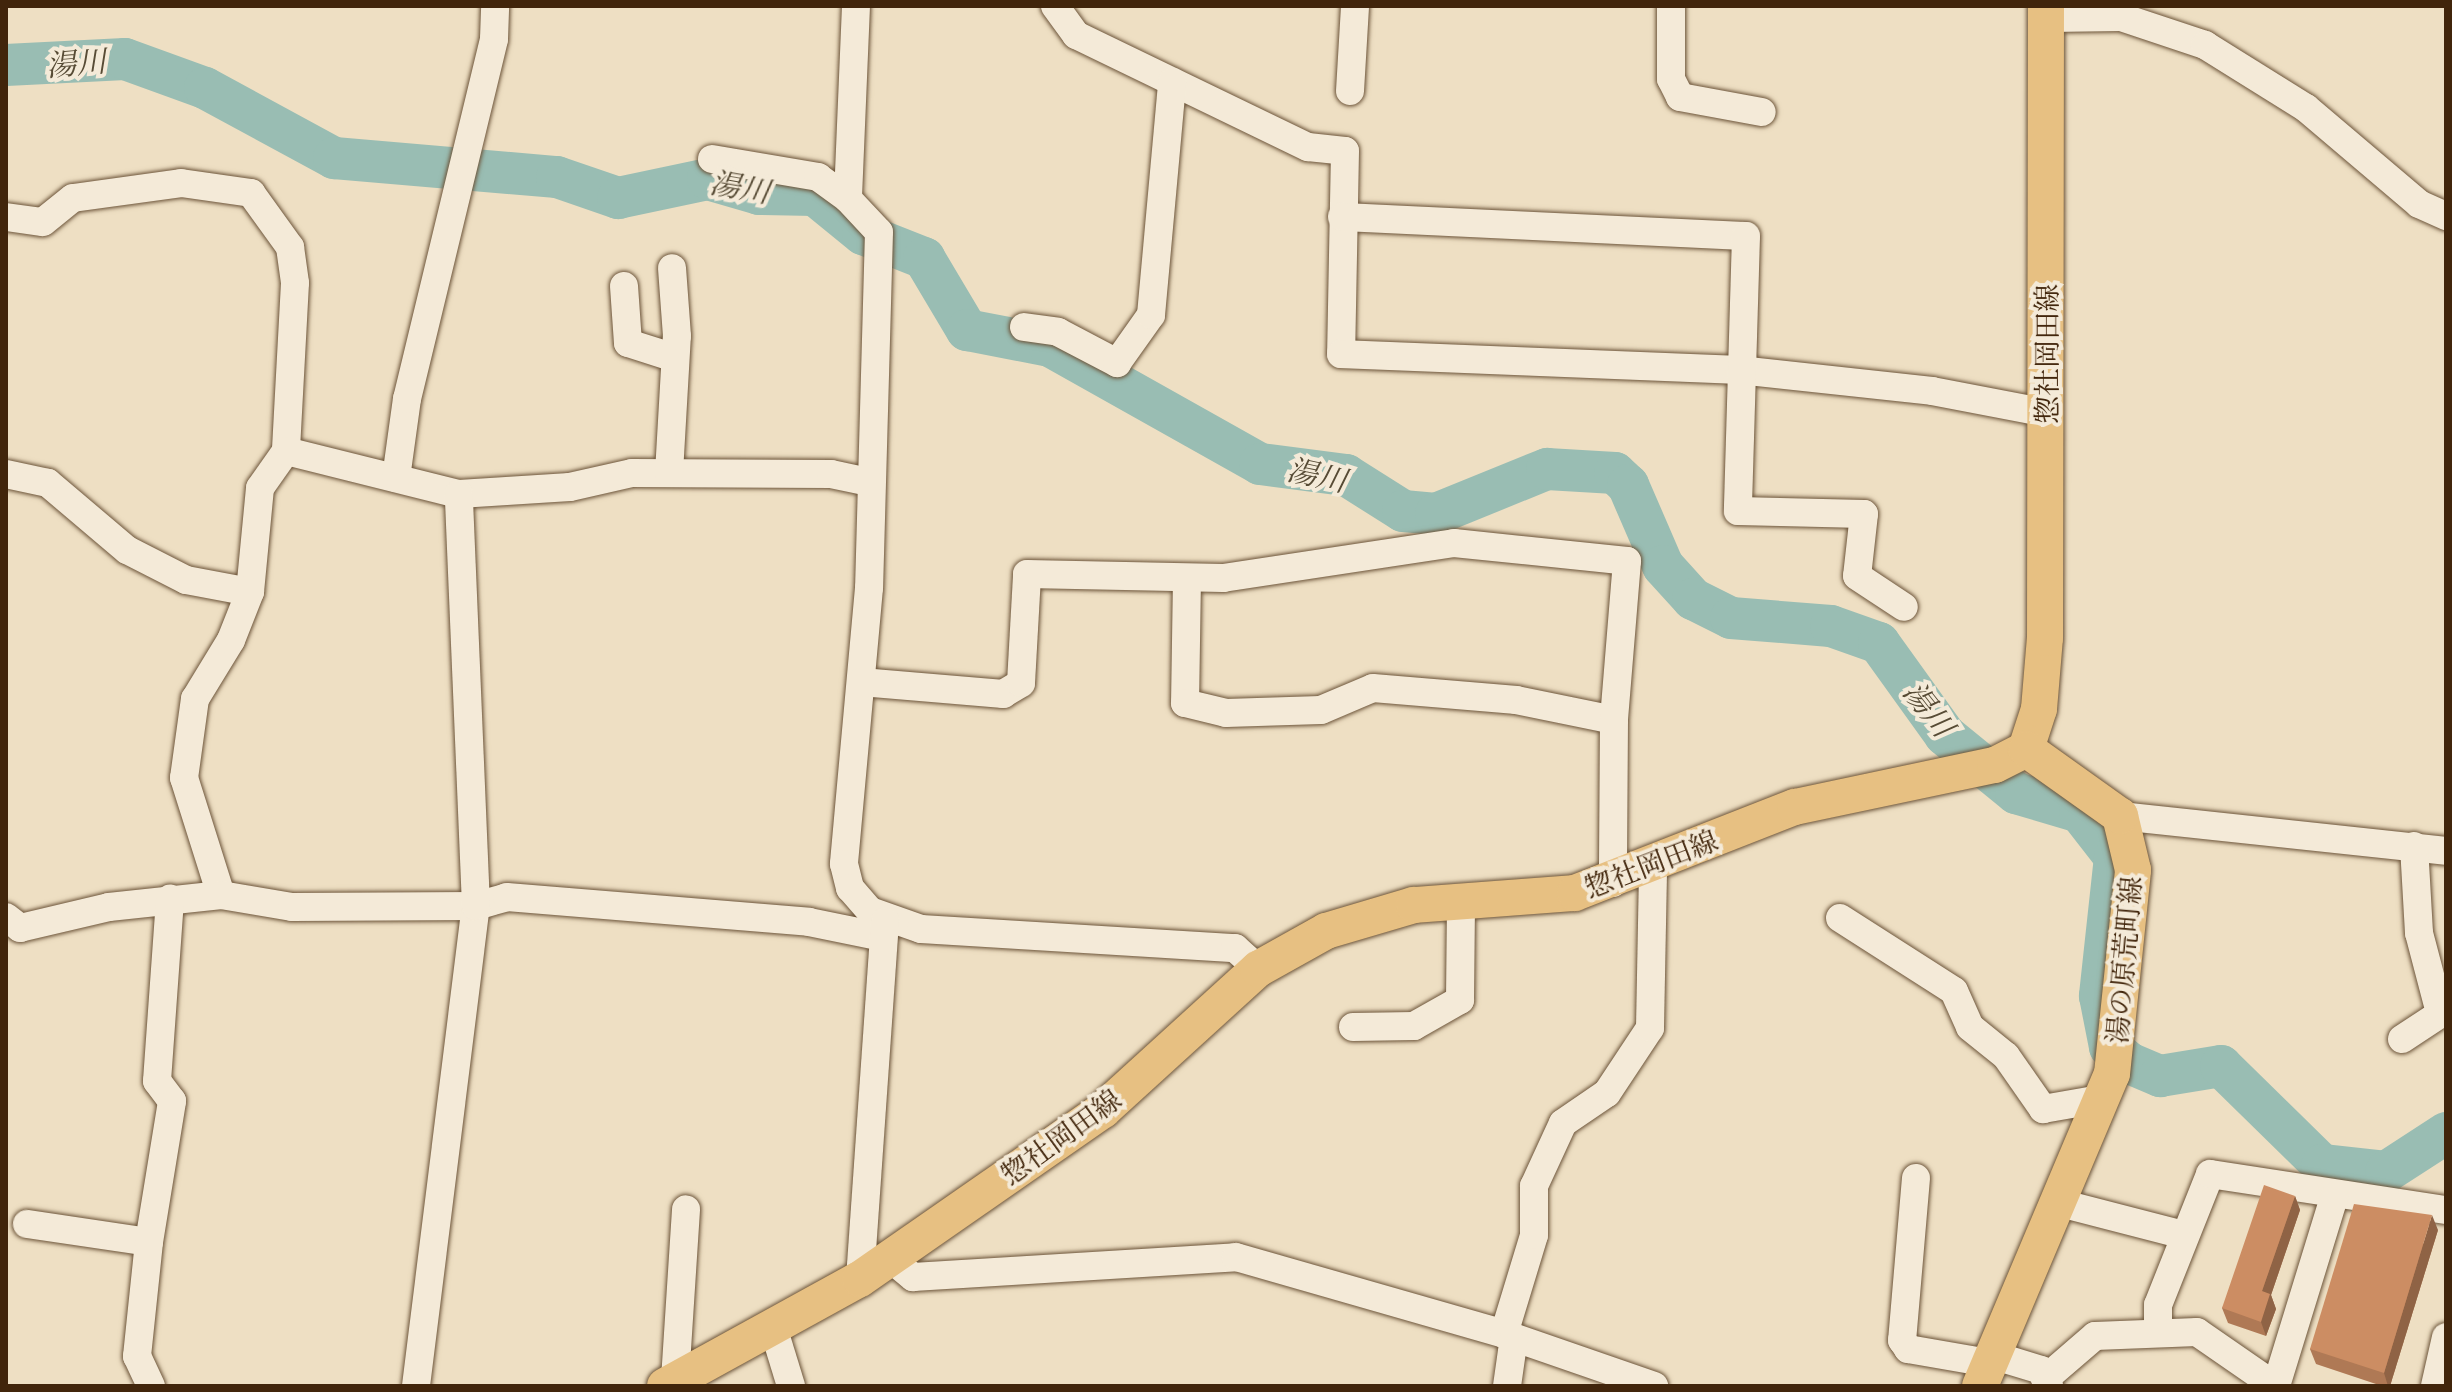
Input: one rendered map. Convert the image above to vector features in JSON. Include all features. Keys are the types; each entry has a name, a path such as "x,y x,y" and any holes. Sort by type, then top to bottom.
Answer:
{"main road":[{"name":"惣社岡田線","path":"670,1383 860,1279 1103,1110 1258,969 1374,914 1461,902 1538,899 1613,883 1795,807 1995,765 2026,749 2039,709 2045,638 2048,12"},
{"path":"2026,749 2120,816"},
{"name":"湯の原荒町線","path":"1987,1368 2100,1099 2120,1039 2133,870 2120,816"}],"street":[{"path":"396,478 407,399 494,39 495,6"},
{"path":"848,199 856,6"},
{"path":"1055,6 1076,35 1308,147 1345,151 1341,354 1739,370 1932,391 2047,413"},
{"path":"1350,91 1355,6"},
{"path":"1671,6 1671,79 1680,97 1762,112"},
{"path":"2048,12 2121,17 2205,45 2306,108 2419,204 2446,216"},
{"path":"1024,327 1058,332 1117,363 1151,315 1172,82"},
{"path":"712,159 818,177 848,199 879,232 861,682 844,864 850,888 882,927 860,1279"},
{"path":"6,217 43,222 73,198 181,183 251,193 290,247 295,283 286,451 260,488 250,592 231,640 195,699 184,778 221,895"},
{"path":"1342,217 1746,236 1739,370 1738,511 1864,514 1857,576 1904,607"},
{"path":"669,473 675,358 672,268"},
{"path":"624,286 628,343 675,358"},
{"path":"286,451 459,494 669,473 831,474 868,482"},
{"path":"6,474 48,483 127,550 186,580 250,592"},
{"path":"416,1386 476,906 459,494"},
{"path":"861,682 1003,694 1021,683 1027,574 1187,578 1454,543 1627,561 1614,720 1613,883"},
{"path":"1187,578 1185,703 1226,713 1321,710 1373,688 1516,700 1614,720"},
{"path":"2120,816 2446,851"},
{"path":"2402,1039 2443,1011 2419,933 2414,846"},
{"path":"1507,1386 1509,1335 1534,1235 1534,1186 1563,1123 1607,1093 1650,1028 1653,867"},
{"path":"6,917 20,928 170,898 221,895 292,907 476,906 507,897 809,922 1235,948 1258,969"},
{"path":"151,1386 137,1356 149,1242 172,1101 157,1081 170,898"},
{"path":"1353,1027 1414,1026 1460,1000 1461,902"},
{"path":"1840,918 1954,991 1970,1027 2006,1056 2043,1109 2100,1099"},
{"path":"2158,1332 2158,1305 2210,1174 2264,1178 2334,1197 2446,1210"},
{"path":"1916,1178 1902,1340 1908,1349 1987,1368 2041,1370 2047,1383 2095,1336 2197,1332 2276,1386 2334,1197"},
{"path":"2056,1202 2184,1235"},
{"path":"670,1383 686,1209"},
{"path":"27,1224 149,1242"},
{"path":"890,1258 913,1277 1236,1257 1509,1335 1654,1386"},
{"path":"773,1327 791,1386"},
{"path":"2435,1386 2444,1352"}],"building":[{"path":"2264,1185 2295,1196 2262,1291 2270,1294 2261,1322 2222,1308"},
{"path":"2354,1204 2432,1215 2384,1373 2310,1349"}],"waterway":[{"name":"湯川","path":"6,65 125,59 205,88 334,158 557,177 618,198 708,179 759,194 815,195 863,234 924,258 967,330 1050,346 1260,464 1346,475 1403,511 1436,514 1547,469 1615,473 1628,485 1663,566 1693,599 1731,618 1831,626 1879,643 1945,735 2016,793 2080,812 2115,857 2100,996 2110,1047 2129,1063 2160,1076 2221,1066 2322,1165 2386,1172 2446,1133"}]}
